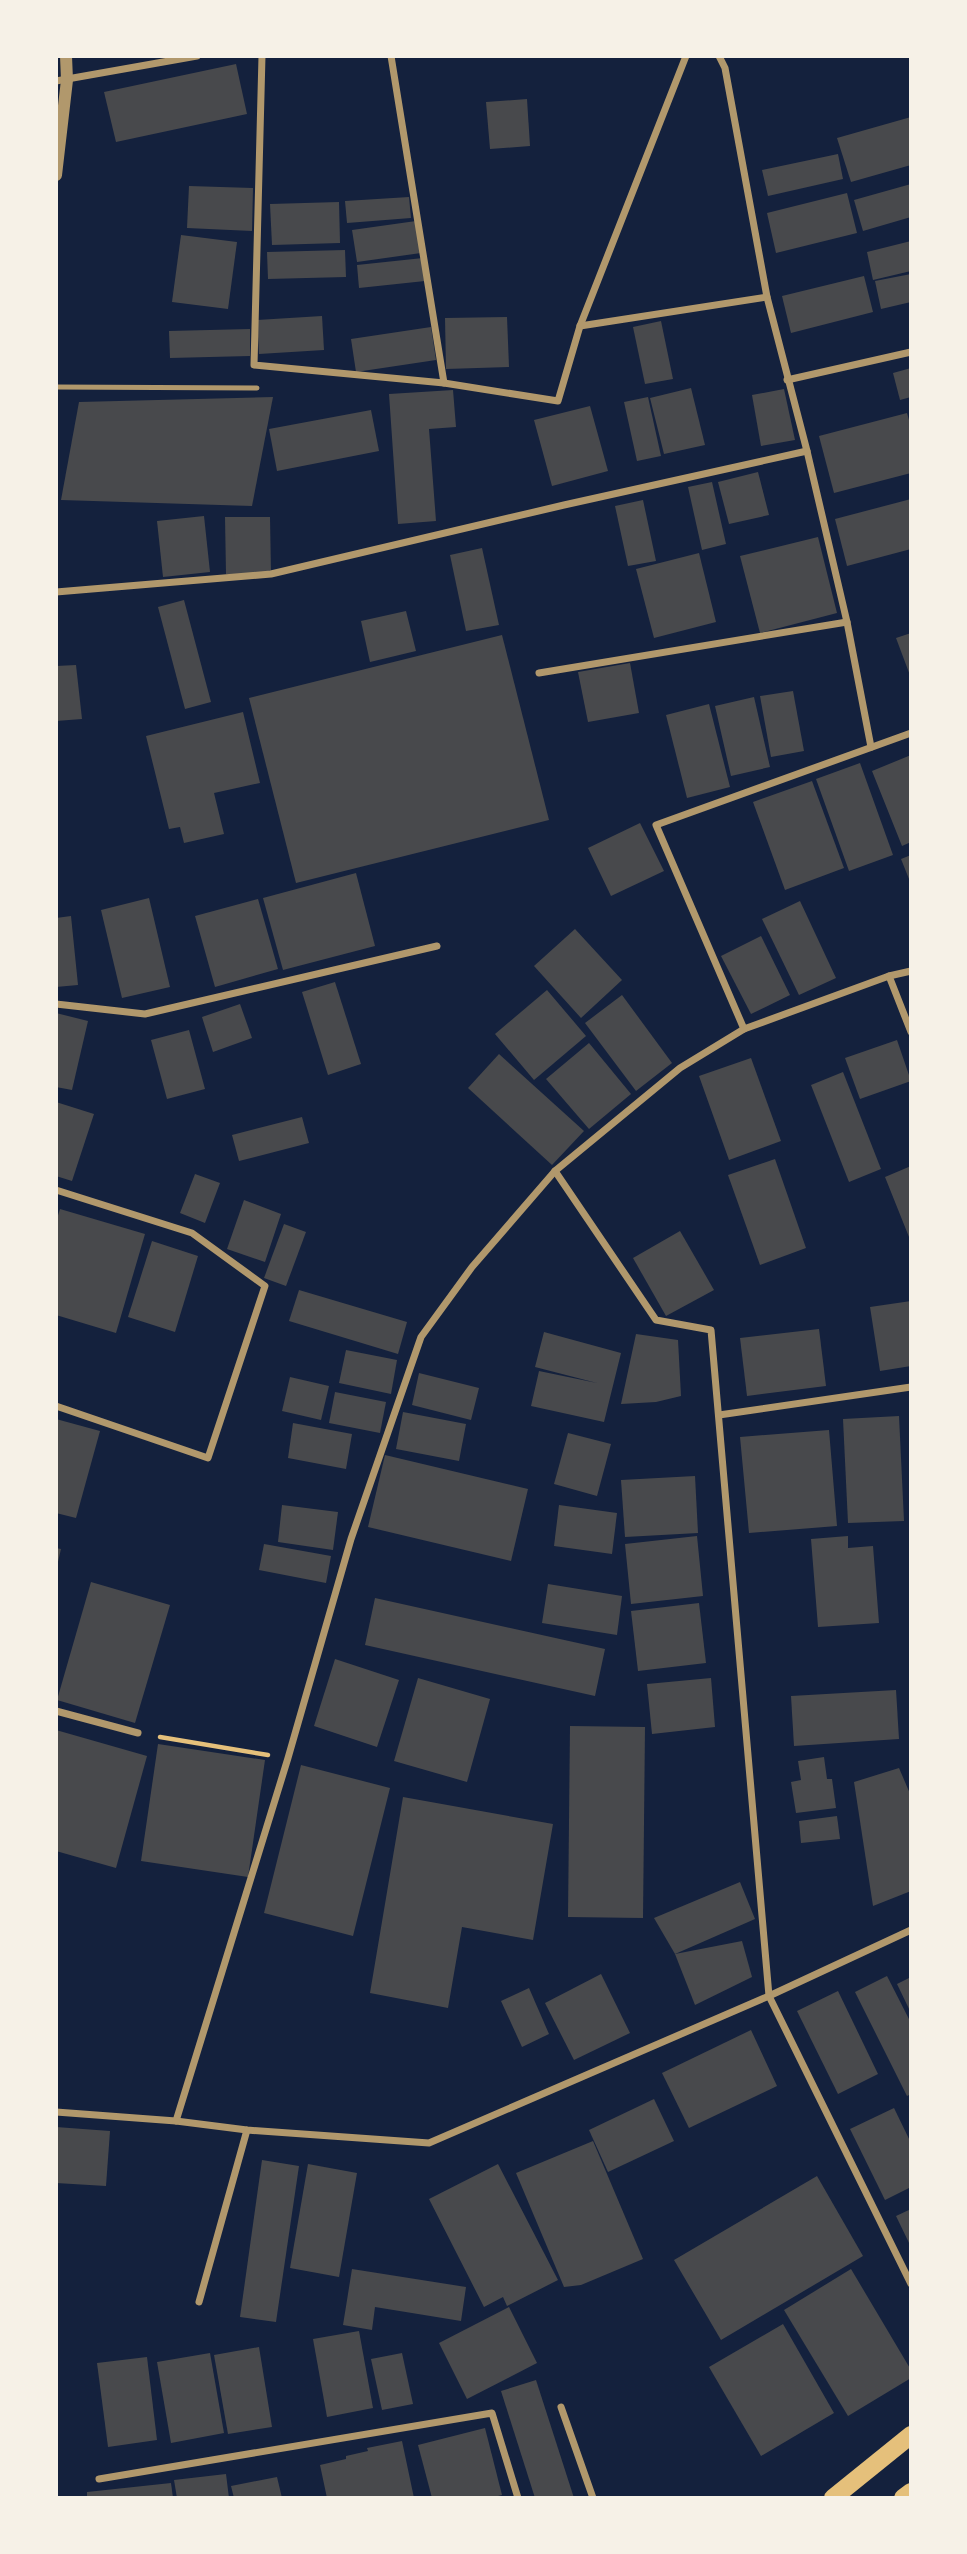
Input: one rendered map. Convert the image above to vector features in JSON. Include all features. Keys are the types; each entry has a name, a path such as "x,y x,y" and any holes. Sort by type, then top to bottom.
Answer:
{"main road":[{"path":"833,2498 911,2435"},
{"path":"903,2498 911,2492"}],"street":[{"path":"56,175 66,56"},
{"path":"62,81 197,56"},
{"path":"261,56 254,365 444,383 558,401 580,326 686,56"},
{"path":"391,56 444,383"},
{"path":"719,56 725,68 767,297 847,622 871,747"},
{"path":"580,326 767,297"},
{"path":"787,380 911,352"},
{"path":"56,592 271,574 807,451"},
{"path":"539,673 847,622"},
{"path":"744,1030 656,825 911,733"},
{"path":"56,1004 145,1014 437,946"},
{"path":"176,2121 288,1758 351,1539 421,1337 472,1267 555,1171 680,1068 744,1030 889,976 911,971"},
{"path":"889,976 911,1032"},
{"path":"555,1171 656,1320 711,1331 769,1996 911,2284"},
{"path":"56,1190 192,1233 265,1286 208,1458 56,1406"},
{"path":"719,1415 911,1387"},
{"path":"56,1711 138,1733"},
{"path":"56,2112 176,2121 247,2130 429,2143 769,1996 911,1930"},
{"path":"199,2302 247,2130"},
{"path":"561,2407 593,2498"},
{"path":"99,2479 492,2413 518,2498"}],"lane":[{"path":"56,387 257,388"}],"path":[{"path":"138,1733 288,1758"}],"building":[{"path":"236,64 247,114 116,142 104,92"},
{"path":"527,99 530,146 490,149 486,102"},
{"path":"911,117 911,165 851,182 837,138"},
{"path":"838,154 843,179 768,196 762,170"},
{"path":"911,184 911,217 863,231 854,200"},
{"path":"189,186 253,188 252,231 187,228"},
{"path":"847,193 857,233 776,253 767,213"},
{"path":"409,197 411,218 347,223 345,201"},
{"path":"339,202 340,243 272,245 270,204"},
{"path":"416,221 421,253 357,262 352,230"},
{"path":"181,235 237,242 228,309 172,302"},
{"path":"911,241 911,271 873,280 867,252"},
{"path":"345,250 346,277 268,279 267,252"},
{"path":"423,258 425,281 359,288 357,265"},
{"path":"911,274 911,302 881,309 875,281"},
{"path":"864,276 873,312 791,333 782,296"},
{"path":"322,316 324,350 259,354 257,320"},
{"path":"507,317 509,367 446,369 445,318"},
{"path":"661,321 673,379 645,384 633,327"},
{"path":"431,327 436,360 356,372 351,339"},
{"path":"250,329 250,356 170,358 169,331"},
{"path":"911,368 911,397 900,400 893,373"},
{"path":"691,388 705,445 664,454 650,398"},
{"path":"784,389 795,440 761,446 752,395"},
{"path":"453,390 456,427 429,429 436,521 398,524 389,394"},
{"path":"273,397 252,506 61,500 79,402"},
{"path":"648,397 661,456 637,461 624,402"},
{"path":"590,406 608,471 552,486 534,420"},
{"path":"371,410 379,451 277,471 269,429"},
{"path":"907,413 911,427 911,473 834,493 819,436"},
{"path":"758,472 769,515 729,524 718,482"},
{"path":"712,482 726,544 702,550 688,487"},
{"path":"911,499 911,549 847,566 835,519"},
{"path":"643,500 656,561 628,566 615,506"},
{"path":"204,516 210,572 163,577 157,521"},
{"path":"225,517 270,517 271,574 226,574"},
{"path":"818,537 837,613 760,633 740,556"},
{"path":"482,548 499,625 466,631 450,555"},
{"path":"699,553 716,622 654,638 636,569"},
{"path":"184,600 211,702 185,709 158,607"},
{"path":"406,611 416,651 370,662 361,621"},
{"path":"911,633 911,678 896,638"},
{"path":"502,635 549,820 296,883 249,698"},
{"path":"630,663 639,713 588,722 578,672"},
{"path":"76,665 82,719 56,721 56,666"},
{"path":"793,691 804,751 771,757 760,696"},
{"path":"754,697 770,767 731,776 715,706"},
{"path":"709,704 730,787 687,798 666,715"},
{"path":"243,712 260,783 214,793 224,834 184,843 180,827 169,829 146,736"},
{"path":"911,755 911,842 902,846 872,771"},
{"path":"860,763 893,855 849,871 816,779"},
{"path":"812,781 844,868 785,890 753,802"},
{"path":"640,823 664,871 611,896 588,848"},
{"path":"911,855 911,884 901,859"},
{"path":"356,873 375,946 283,970 263,898"},
{"path":"149,898 170,987 122,998 101,910"},
{"path":"258,899 278,969 215,987 195,916"},
{"path":"800,901 836,978 799,995 762,919"},
{"path":"71,916 78,985 56,987 56,918"},
{"path":"575,929 622,980 581,1018 534,966"},
{"path":"761,936 790,995 751,1014 721,956"},
{"path":"335,982 361,1064 328,1075 302,992"},
{"path":"547,990 586,1036 534,1080 495,1034"},
{"path":"622,995 672,1063 636,1091 585,1023"},
{"path":"240,1004 252,1038 213,1052 202,1017"},
{"path":"56,1013 88,1021 72,1090 56,1087"},
{"path":"189,1030 205,1089 167,1099 151,1040"},
{"path":"897,1040 911,1081 860,1099 845,1058"},
{"path":"589,1043 631,1094 589,1129 546,1079"},
{"path":"499,1054 584,1131 552,1165 468,1088"},
{"path":"751,1058 781,1141 729,1160 699,1076"},
{"path":"843,1072 881,1169 849,1182 811,1085"},
{"path":"56,1102 94,1114 72,1181 56,1176"},
{"path":"302,1117 309,1143 239,1161 232,1135"},
{"path":"775,1159 806,1248 760,1265 728,1175"},
{"path":"911,1166 911,1242 885,1177"},
{"path":"195,1174 220,1183 205,1223 180,1213"},
{"path":"244,1200 281,1214 265,1262 227,1249"},
{"path":"60,1209 145,1234 116,1333 56,1315 56,1222"},
{"path":"284,1224 306,1232 286,1286 264,1278"},
{"path":"680,1231 714,1290 666,1316 633,1258"},
{"path":"152,1241 198,1256 175,1332 128,1317"},
{"path":"299,1290 407,1322 398,1354 289,1321"},
{"path":"911,1301 911,1366 880,1371 870,1307"},
{"path":"819,1329 826,1386 747,1396 740,1338"},
{"path":"544,1332 621,1353 604,1422 531,1406 539,1371 597,1383 535,1367"},
{"path":"636,1334 678,1340 681,1396 656,1402 621,1404"},
{"path":"346,1350 397,1360 391,1394 339,1383"},
{"path":"419,1373 479,1388 471,1420 412,1405"},
{"path":"290,1377 329,1386 321,1420 282,1411"},
{"path":"335,1392 386,1402 380,1433 329,1423"},
{"path":"403,1412 466,1424 459,1461 396,1449"},
{"path":"899,1416 904,1521 848,1523 843,1419"},
{"path":"56,1419 100,1431 76,1518 56,1513"},
{"path":"293,1423 352,1434 346,1469 288,1458"},
{"path":"829,1430 837,1526 749,1533 740,1437"},
{"path":"568,1433 611,1444 597,1496 554,1484"},
{"path":"385,1455 528,1489 511,1561 368,1527"},
{"path":"695,1476 698,1533 625,1537 621,1480"},
{"path":"282,1505 338,1512 333,1550 278,1542"},
{"path":"559,1505 617,1513 612,1554 554,1546"},
{"path":"697,1536 703,1596 631,1604 625,1544"},
{"path":"848,1536 848,1548 873,1546 879,1623 818,1627 811,1539"},
{"path":"264,1544 331,1556 326,1583 259,1570"},
{"path":"56,1548 61,1549 57,1566 56,1566"},
{"path":"91,1582 170,1605 135,1723 57,1700"},
{"path":"548,1584 622,1596 617,1635 542,1623"},
{"path":"375,1598 605,1649 595,1696 365,1645"},
{"path":"699,1603 706,1663 638,1671 631,1611"},
{"path":"335,1659 399,1680 377,1747 314,1726"},
{"path":"418,1678 490,1699 467,1782 394,1761"},
{"path":"711,1678 715,1727 652,1734 647,1684"},
{"path":"896,1690 899,1739 794,1746 791,1696"},
{"path":"570,1726 645,1727 643,1918 568,1917"},
{"path":"56,1730 147,1756 116,1868 56,1851"},
{"path":"158,1744 265,1760 248,1877 141,1861"},
{"path":"824,1757 827,1779 832,1779 836,1808 796,1813 791,1782 801,1780 798,1761"},
{"path":"301,1765 390,1788 353,1936 264,1913"},
{"path":"899,1768 911,1796 911,1891 873,1906 854,1782"},
{"path":"403,1797 553,1824 533,1940 462,1927 448,2008 370,1993"},
{"path":"837,1816 840,1839 801,1843 799,1821"},
{"path":"740,1882 755,1919 675,1954 654,1918"},
{"path":"742,1941 752,1977 695,2005 675,1954"},
{"path":"601,1974 630,2033 574,2060 545,2003"},
{"path":"887,1976 911,2023 911,2094 907,2096 855,1992"},
{"path":"911,1977 911,2013 897,1984"},
{"path":"529,1988 549,2034 522,2047 501,2001"},
{"path":"838,1991 878,2074 838,2094 797,2011"},
{"path":"751,2030 777,2086 689,2128 662,2073"},
{"path":"654,2099 674,2141 608,2172 589,2130"},
{"path":"894,2108 911,2143 911,2187 885,2200 850,2129"},
{"path":"56,2127 110,2131 106,2186 56,2183"},
{"path":"593,2141 643,2259 581,2285 564,2287 516,2173"},
{"path":"262,2160 299,2166 276,2322 240,2317"},
{"path":"308,2164 357,2173 339,2277 290,2268"},
{"path":"498,2164 558,2280 507,2306 503,2297 484,2307 429,2199"},
{"path":"817,2176 863,2256 721,2340 674,2260"},
{"path":"911,2209 911,2247 896,2216"},
{"path":"352,2269 466,2287 461,2321 375,2307 372,2330 343,2325"},
{"path":"851,2269 911,2370 911,2378 848,2416 784,2310"},
{"path":"509,2307 537,2363 467,2399 439,2343"},
{"path":"783,2324 834,2413 761,2456 709,2367"},
{"path":"359,2331 373,2408 327,2417 313,2339"},
{"path":"259,2347 272,2427 228,2434 214,2355"},
{"path":"210,2353 224,2433 171,2443 157,2362"},
{"path":"402,2353 413,2404 382,2410 371,2359"},
{"path":"147,2357 157,2440 108,2447 97,2363"},
{"path":"536,2380 574,2498 535,2498 501,2391"},
{"path":"485,2428 502,2495 490,2498 432,2498 418,2445"},
{"path":"402,2441 414,2498 327,2498 320,2465 346,2459 346,2456 368,2451 367,2448"},
{"path":"226,2474 229,2498 177,2498 174,2480"},
{"path":"277,2477 282,2498 234,2498 231,2486"},
{"path":"171,2483 173,2498 87,2498 87,2492"}]}
